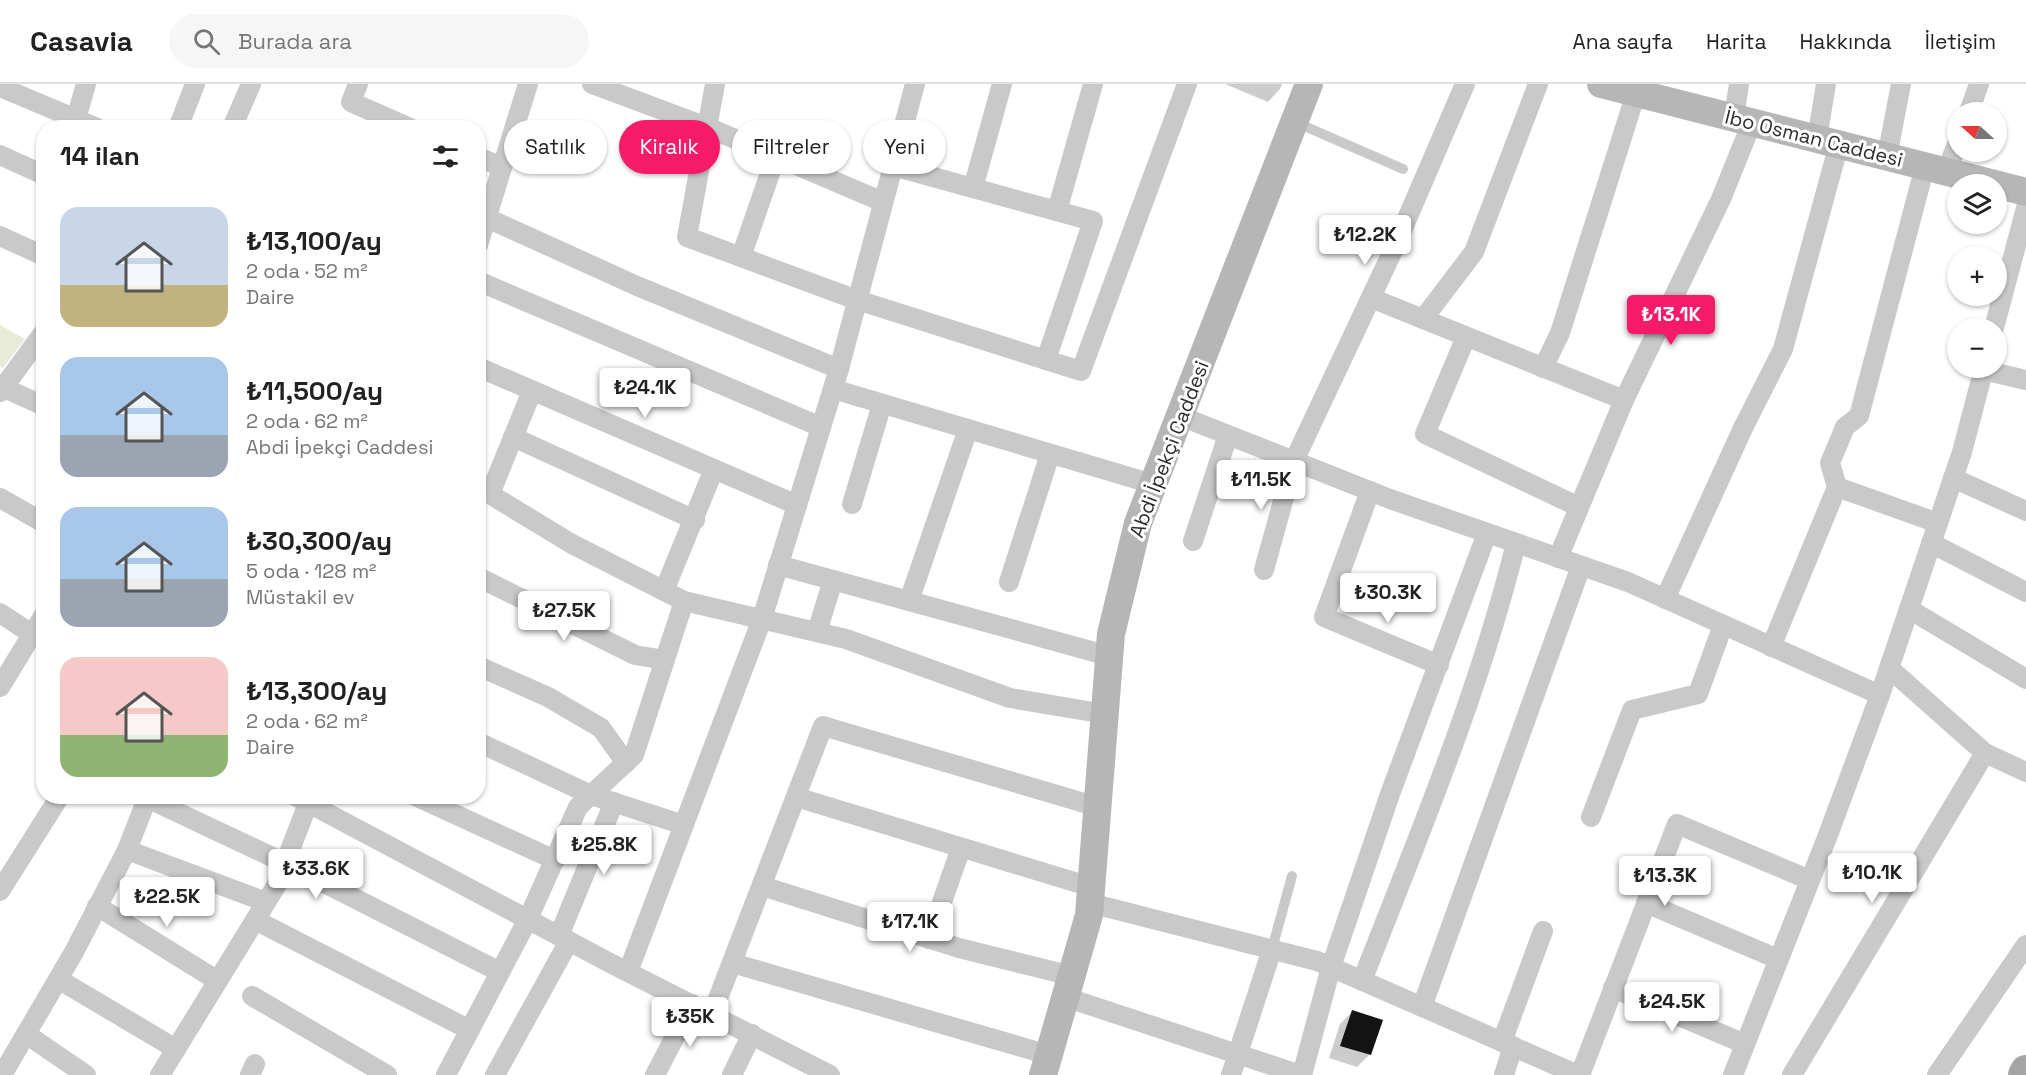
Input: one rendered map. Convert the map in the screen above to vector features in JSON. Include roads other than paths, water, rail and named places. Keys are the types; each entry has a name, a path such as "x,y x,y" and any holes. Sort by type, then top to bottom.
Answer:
{"main road":[{"name":"Abdi İpekçi Caddesi","path":"1046,1065 1090,895 1111,634 1138,523 1309,84"},
{"name":"İbo Osman Caddesi","path":"1601,84 1636,93 1668,92 1743,120 2026,192"}],"street":[{"path":"0,87 76,119 86,84"},
{"path":"181,120 195,84"},
{"path":"235,120 251,84"},
{"path":"358,84 351,102 392,120"},
{"path":"486,221 528,84"},
{"path":"592,84 688,120"},
{"path":"905,120 915,84"},
{"path":"973,188 1002,84"},
{"path":"1057,211 1093,84"},
{"path":"698,174 687,237 857,300 1081,371 1187,84"},
{"path":"1264,570 1294,461 1371,298 1465,84"},
{"path":"1423,319 1474,252 1538,84"},
{"path":"1558,558 1624,400 1721,199 1743,120 1739,84"},
{"path":"1665,599 1743,428 1783,349 1828,141 1826,84"},
{"path":"1887,157 1901,84"},
{"path":"1973,102 1979,84"},
{"path":"708,120 710,86"},
{"path":"1543,368 1560,333 1636,93"},
{"path":"1771,647 1837,487 1830,463 1845,427 1858,416 1935,169 1947,155"},
{"path":"0,156 36,172"},
{"path":"486,160 502,167"},
{"path":"741,257 770,174"},
{"path":"818,174 883,202"},
{"path":"628,972 762,619 839,369 891,174"},
{"path":"922,174 1093,221 1046,360"},
{"path":"1997,318 2026,208"},
{"path":"487,218 638,286 839,369"},
{"path":"0,236 36,252"},
{"path":"486,283 821,427"},
{"path":"1371,298 1624,400"},
{"path":"1467,337 1425,434 1579,507"},
{"path":"36,343 1,389 36,403"},
{"path":"486,371 797,505"},
{"path":"2007,375 2026,380"},
{"path":"1733,1075 1880,695 1953,478 1981,378"},
{"path":"833,389 1153,484"},
{"path":"486,486 513,437 532,391"},
{"path":"852,504 882,404"},
{"path":"1180,416 1370,491 1581,566 1665,599 1880,695"},
{"path":"909,601 968,429"},
{"path":"1193,541 1228,435"},
{"path":"513,437 695,520"},
{"path":"1009,582 1050,454"},
{"path":"664,591 714,470"},
{"path":"1953,478 2026,511"},
{"path":"1837,487 1938,523"},
{"path":"486,491 572,544 684,601 846,639 1010,698 1105,714"},
{"path":"1370,491 1324,617 1439,665"},
{"path":"0,498 36,519"},
{"path":"762,886 1068,986 1237,1055 1302,1075 1331,968 1390,794 1487,533"},
{"path":"1362,981 1438,784 1504,591 1516,543"},
{"path":"1931,543 2026,592"},
{"path":"778,565 1110,656"},
{"path":"1422,1007 1581,566"},
{"path":"817,632 833,580"},
{"path":"486,581 635,655 665,660"},
{"path":"446,1075 528,919 578,807 634,755 684,601"},
{"path":"1909,609 2026,679"},
{"path":"0,613 32,634"},
{"path":"1592,817 1632,710 1698,694 1723,625"},
{"path":"0,687 36,628"},
{"path":"1889,668 1985,753 2026,772"},
{"path":"486,670 548,697 601,728 626,763"},
{"path":"712,1014 823,726 1098,807"},
{"path":"486,746 591,795 684,825"},
{"path":"1792,1075 1985,753"},
{"path":"796,797 961,848 1090,895 1331,968 1575,1074 1613,988 1677,824 1810,880"},
{"path":"495,1075 564,938 614,802"},
{"path":"0,891 55,804"},
{"path":"2,1075 98,906 127,850 145,804"},
{"path":"163,804 500,972"},
{"path":"160,1075 266,902 285,863 303,804"},
{"path":"314,804 628,972 752,1034 820,1073"},
{"path":"432,804 555,860"},
{"path":"929,939 961,848"},
{"path":"127,850 266,902"},
{"path":"1646,903 1779,959"},
{"path":"98,906 218,981"},
{"path":"255,920 470,1030"},
{"path":"1504,1075 1507,1044 1543,931"},
{"path":"1937,1075 2026,945"},
{"path":"1231,1075 1272,949"},
{"path":"732,963 1046,1065"},
{"path":"58,979 176,1049"},
{"path":"1613,988 1745,1044"},
{"path":"252,996 387,1075"},
{"path":"655,1075 692,1004"},
{"path":"26,1034 86,1075"},
{"path":"732,1075 752,1034"}],"lane":[{"path":"1294,122 1403,169"},
{"path":"1272,949 1292,876"}]}
